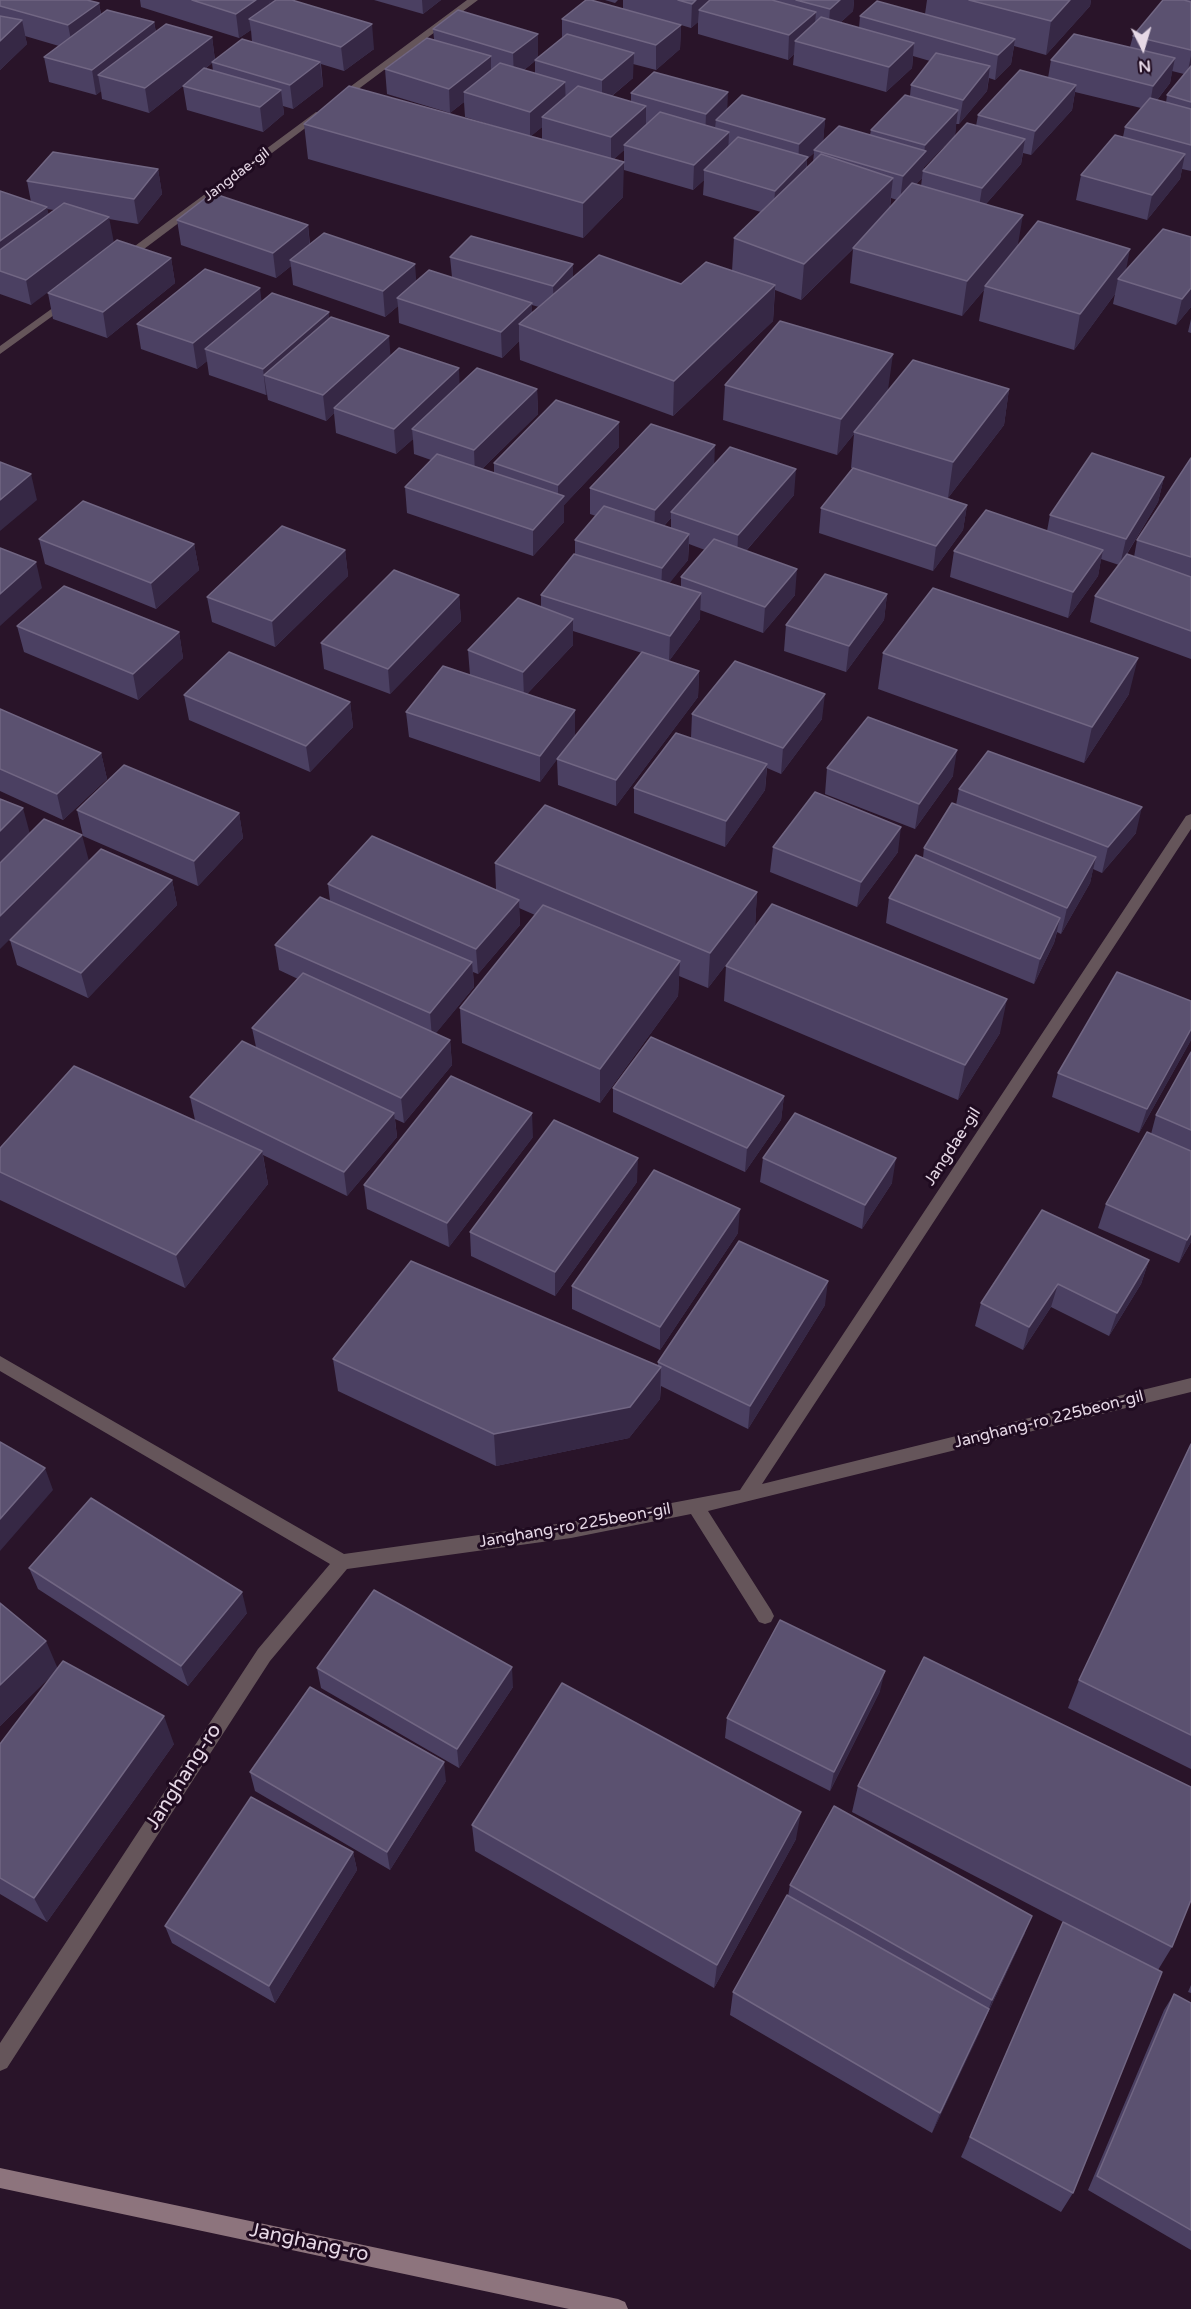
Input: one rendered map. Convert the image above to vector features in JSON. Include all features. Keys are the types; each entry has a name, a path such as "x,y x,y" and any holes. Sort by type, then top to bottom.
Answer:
{"main road":[{"name":"Janghang-ro","path":"0,2178 618,2309"}],"street":[{"name":"Jangdae-gil","path":"114,267 473,0"},
{"path":"0,351 76,295"},
{"name":"Jangdae-gil","path":"745,1496 1191,819"},
{"path":"0,1363 342,1562"},
{"name":"Janghang-ro 225beon-gil","path":"342,1562 570,1530 745,1496 1191,1385"},
{"path":"695,1506 765,1616"},
{"name":"Janghang-ro","path":"0,2061 264,1655 342,1562"}],"building":[{"path":"0,0 87,0 99,3 68,25 0,6"},
{"path":"192,0 256,0 236,14"},
{"path":"276,0 292,0 372,24 341,47 249,19"},
{"path":"586,0 681,25 656,45 562,19"},
{"path":"678,0 696,0 692,4"},
{"path":"710,0 772,0 816,12 789,35 699,10"},
{"path":"796,0 840,0 830,9"},
{"path":"969,0 1070,0 1051,21"},
{"path":"1163,0 1191,2 1191,50 1133,36"},
{"path":"877,1 1015,39 998,55 860,16"},
{"path":"107,10 154,22 92,70 44,57"},
{"path":"458,10 538,34 513,53 433,29"},
{"path":"0,16 22,20 0,41"},
{"path":"821,17 914,43 889,67 795,41"},
{"path":"166,24 212,37 145,88 98,75"},
{"path":"567,34 634,53 602,80 535,60"},
{"path":"1074,34 1175,58 1153,86 1051,60"},
{"path":"427,38 491,56 449,89 385,69"},
{"path":"242,39 320,62 290,85 212,62"},
{"path":"936,53 990,66 963,100 911,85"},
{"path":"500,63 565,82 530,112 464,92"},
{"path":"1191,66 1191,102 1167,95"},
{"path":"204,68 281,90 260,107 183,86"},
{"path":"1020,70 1076,85 1035,131 978,115"},
{"path":"654,72 728,92 706,114 631,93"},
{"path":"349,86 624,162 583,203 304,124"},
{"path":"578,86 646,106 611,137 542,117"},
{"path":"742,95 825,119 799,144 716,120"},
{"path":"905,95 958,110 925,145 871,130"},
{"path":"1150,98 1191,109 1191,145 1125,127"},
{"path":"660,112 729,132 694,165 624,145"},
{"path":"967,123 1025,139 982,188 923,171"},
{"path":"839,126 926,151 903,176 814,150"},
{"path":"1115,135 1185,154 1152,195 1081,175"},
{"path":"738,137 808,157 775,191 704,170"},
{"path":"53,152 158,169 134,199 27,181"},
{"path":"821,154 893,178 804,264 734,238"},
{"path":"912,183 1023,215 967,281 853,248"},
{"path":"0,191 47,207 0,241"},
{"path":"212,193 308,225 273,253 177,220"},
{"path":"64,203 109,217 26,280 0,271 0,250"},
{"path":"1038,221 1130,249 1080,314 985,286"},
{"path":"1163,229 1191,237 1191,288 1182,299 1118,279"},
{"path":"324,233 415,264 383,291 290,260"},
{"path":"471,236 573,264 553,286 450,257"},
{"path":"117,240 171,258 103,312 48,293"},
{"path":"599,255 681,284 706,262 775,285 674,381 519,324"},
{"path":"205,269 260,288 193,343 137,324"},
{"path":"429,270 532,303 501,332 397,298"},
{"path":"272,293 329,312 263,369 205,349"},
{"path":"331,317 389,336 323,395 264,375"},
{"path":"780,321 893,354 841,419 725,385"},
{"path":"399,348 459,368 394,429 334,408"},
{"path":"913,360 1009,389 953,462 854,432"},
{"path":"477,368 537,389 474,450 412,429"},
{"path":"556,400 619,422 558,485 494,463"},
{"path":"651,424 715,445 655,510 590,488"},
{"path":"730,447 796,469 738,535 671,512"},
{"path":"1092,453 1164,477 1126,539 1050,515"},
{"path":"437,454 564,496 533,530 405,487"},
{"path":"1191,458 1191,557 1137,540"},
{"path":"0,462 31,474 0,500"},
{"path":"853,468 967,505 936,546 821,508"},
{"path":"83,501 194,544 151,583 39,539"},
{"path":"604,506 689,534 662,568 575,540"},
{"path":"986,510 1103,550 1073,592 954,551"},
{"path":"282,526 345,550 272,621 207,597"},
{"path":"714,539 797,569 765,607 681,577"},
{"path":"0,548 36,562 0,594"},
{"path":"574,554 701,593 670,636 541,595"},
{"path":"1127,554 1191,577 1191,631 1095,596"},
{"path":"394,570 459,595 388,669 321,643"},
{"path":"825,574 887,594 849,646 786,625"},
{"path":"64,586 179,632 133,674 17,626"},
{"path":"933,588 1138,658 1092,727 883,653"},
{"path":"518,598 573,619 523,672 468,650"},
{"path":"229,652 350,702 306,746 184,695"},
{"path":"642,652 699,671 616,780 557,759"},
{"path":"735,661 825,694 783,748 692,714"},
{"path":"443,666 575,710 540,756 406,712"},
{"path":"0,709 101,753 57,794 0,769"},
{"path":"868,717 957,750 919,804 827,768"},
{"path":"676,733 767,764 726,821 634,788"},
{"path":"988,751 1142,807 1108,847 959,789"},
{"path":"124,765 239,813 194,861 77,810"},
{"path":"815,792 901,827 861,882 773,847"},
{"path":"0,799 23,808 0,831"},
{"path":"952,803 1096,857 1067,908 924,848"},
{"path":"545,805 757,892 710,953 495,863"},
{"path":"44,819 82,835 0,916 0,863"},
{"path":"372,836 519,900 476,949 328,884"},
{"path":"101,849 172,880 81,973 10,940"},
{"path":"916,855 1060,918 1040,959 889,898"},
{"path":"320,897 472,962 430,1013 275,945"},
{"path":"772,904 1007,999 965,1065 726,966"},
{"path":"543,905 680,961 600,1069 460,1008"},
{"path":"1117,972 1191,1001 1191,1029 1147,1109 1058,1073"},
{"path":"303,973 450,1040 401,1098 252,1028"},
{"path":"651,1037 784,1096 747,1148 613,1088"},
{"path":"242,1041 394,1113 344,1172 190,1097"},
{"path":"1191,1052 1191,1130 1156,1115"},
{"path":"74,1066 262,1151 176,1255 0,1172 0,1148"},
{"path":"451,1076 532,1113 447,1223 364,1185"},
{"path":"795,1113 896,1158 865,1205 763,1158"},
{"path":"554,1120 638,1158 555,1272 470,1232"},
{"path":"1147,1132 1191,1151 1191,1233 1187,1240 1106,1204"},
{"path":"654,1170 740,1209 660,1327 572,1286"},
{"path":"1042,1210 1149,1260 1117,1313 1058,1284 1029,1327 981,1303"},
{"path":"739,1241 828,1281 750,1406 658,1362"},
{"path":"411,1261 661,1367 630,1407 494,1434 333,1359"},
{"path":"0,1442 45,1468 0,1519"},
{"path":"1191,1444 1191,1735 1079,1680"},
{"path":"91,1498 242,1592 181,1666 29,1568"},
{"path":"374,1590 512,1667 457,1749 317,1668"},
{"path":"0,1603 46,1641 0,1685"},
{"path":"780,1620 885,1671 834,1772 727,1718"},
{"path":"924,1657 1191,1787 1191,1900 1172,1947 858,1786"},
{"path":"63,1661 164,1716 34,1898 0,1878 0,1744"},
{"path":"562,1683 801,1812 717,1965 472,1825"},
{"path":"310,1687 444,1762 387,1852 250,1772"},
{"path":"251,1797 353,1852 269,1986 165,1926"},
{"path":"834,1806 1032,1916 992,2000 790,1885"},
{"path":"787,1895 989,2009 940,2113 733,1992"},
{"path":"1063,1922 1162,1972 1073,2193 970,2137"},
{"path":"1174,1994 1191,2003 1191,2230 1097,2176"}]}
